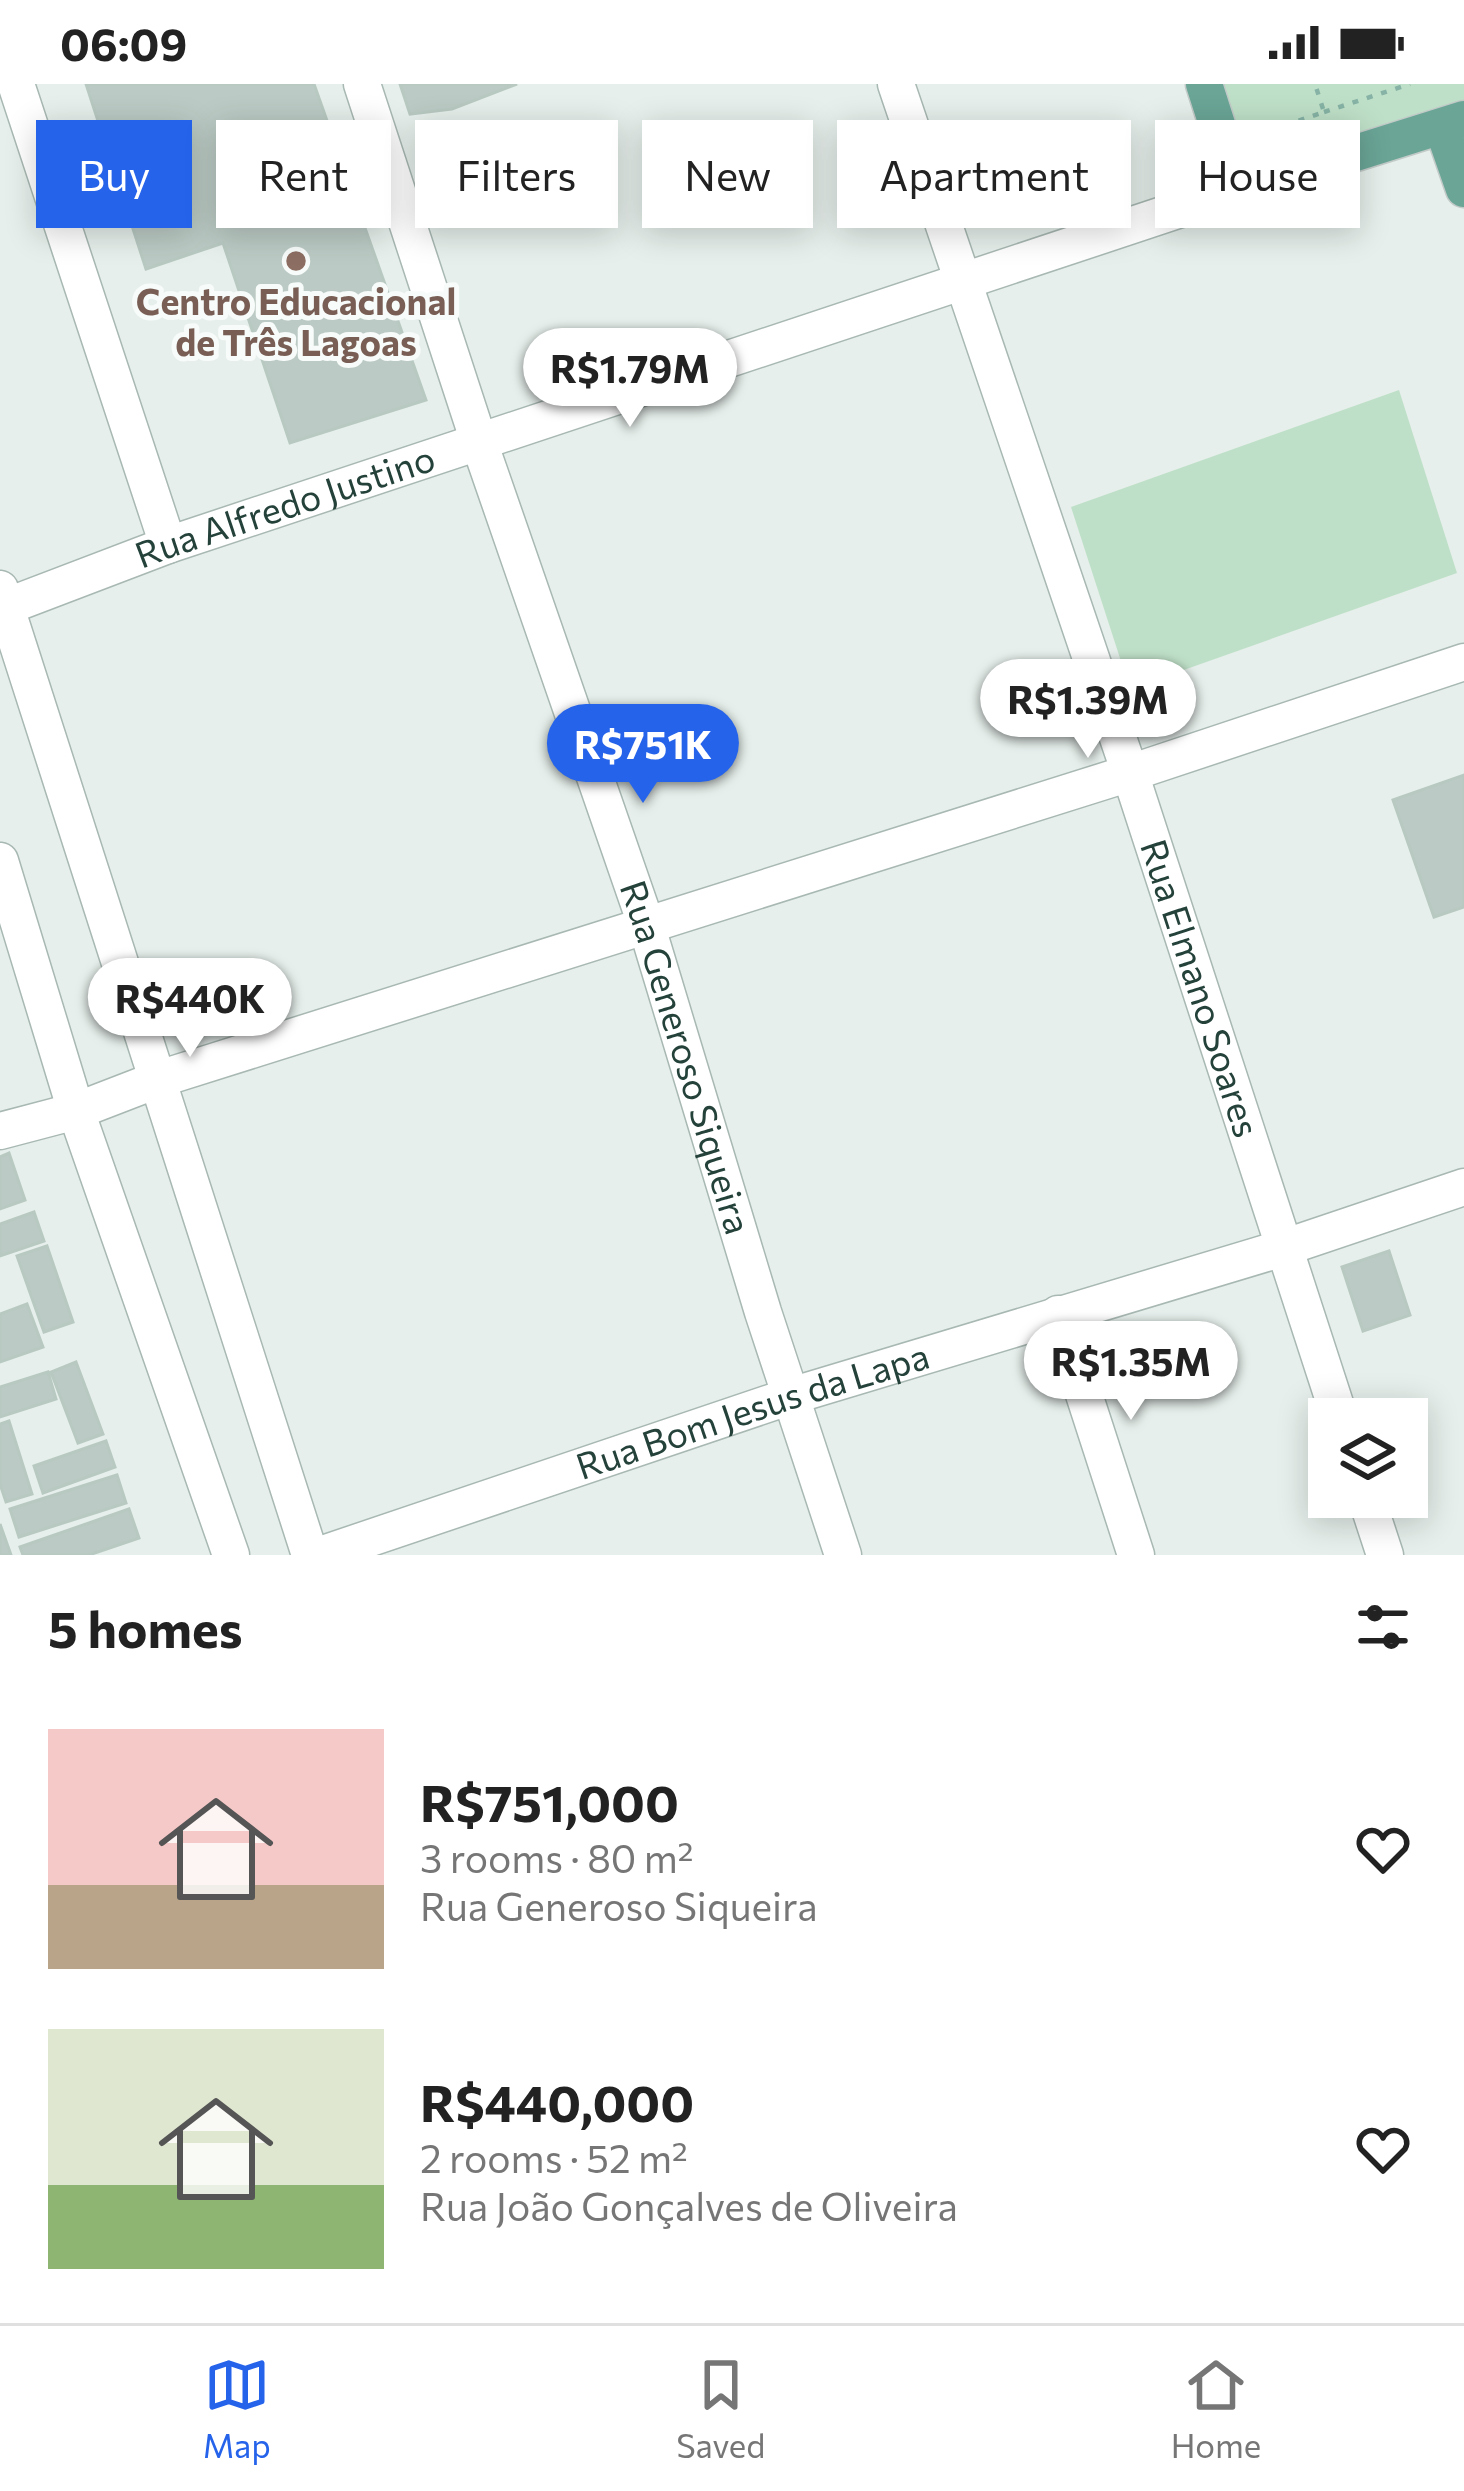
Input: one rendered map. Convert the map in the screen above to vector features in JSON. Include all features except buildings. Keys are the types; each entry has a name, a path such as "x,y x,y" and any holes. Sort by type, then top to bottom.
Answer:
{"main road":[{"path":"1204,84 1216,120"},
{"path":"1453,123 1464,189"},
{"name":"Rua Alfredo Justino","path":"1360,152 1453,123"}],"street":[{"path":"16,84 168,545"},
{"name":"Rua Generoso Siqueira","path":"362,84 479,442 646,924 843,1555"},
{"name":"Rua Elmano Soares","path":"896,84 1130,772 1333,1398"},
{"name":"Rua Alfredo Justino","path":"2,601 1155,218"},
{"path":"2,601 310,1555"},
{"path":"0,1131 76,1111 159,1079 1464,662"},
{"path":"0,861 76,1111 231,1555"},
{"name":"Rua Bom Jesus da Lapa","path":"320,1555 791,1396 1283,1249 1464,1186"},
{"path":"1058,1314 1136,1555"},
{"path":"1373,1518 1385,1555"}],"path":[{"path":"1315,84 1324,112"},
{"path":"1251,118 1257,136 1410,84"}],"green space":[{"path":"1210,84 1464,84 1464,106 1360,139 1360,120 1219,120"},
{"path":"1399,390 1457,573 1130,689 1071,507"}],"place":[{"name":"Centro Educacional de Três Lagoas","path":"296,261"}]}
